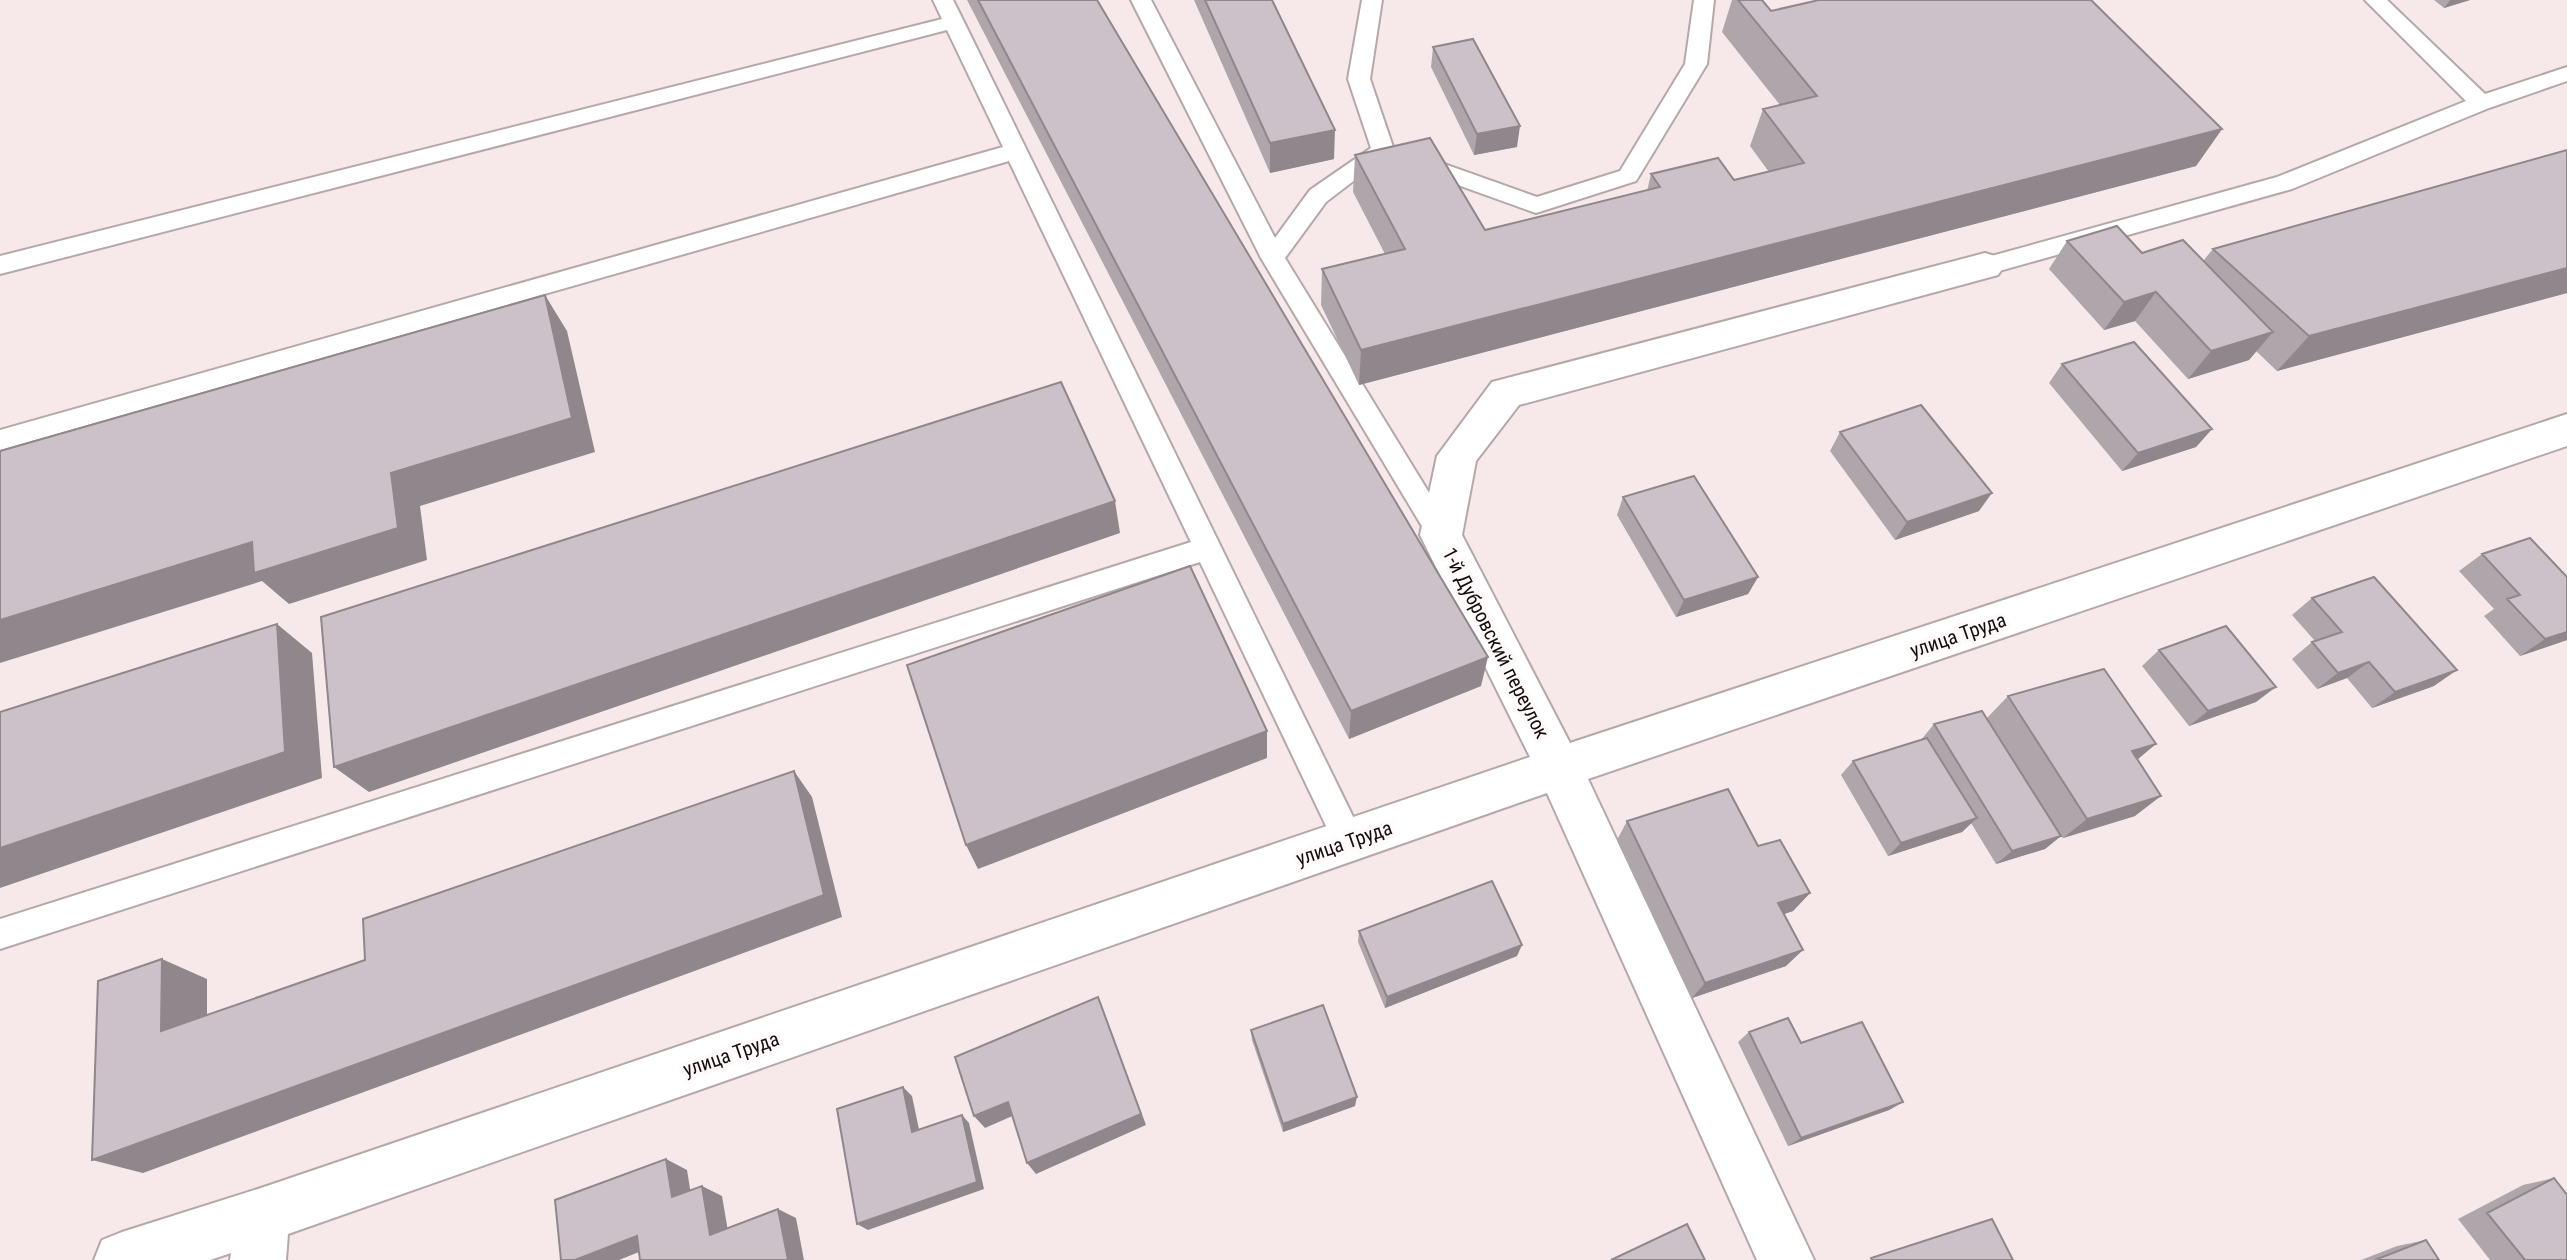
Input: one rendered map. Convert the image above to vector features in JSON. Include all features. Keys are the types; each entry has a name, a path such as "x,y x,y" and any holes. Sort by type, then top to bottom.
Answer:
{"street":[{"name":"1-й Дубровский переулок","path":"1786,1260 1559,768 1441,535 1457,456 1506,393 1985,266"},
{"name":"улица Труда","path":"122,1260 259,1238 1349,841 2567,430"}],"lane":[{"path":"1141,0 1273,258 1441,535"},
{"path":"1372,0 1359,79 1383,150"},
{"path":"1383,150 1536,205 1628,176 1696,64 1704,0"},
{"path":"2375,0 2481,103"},
{"path":"0,265 949,11 1349,841"},
{"path":"1985,266 2284,183 2481,103 2567,74"},
{"path":"1273,258 1318,196 1383,150"},
{"path":"0,440 1017,151"},
{"path":"0,934 1208,548"}],"building":[{"path":"978,0 1097,0 1488,657 1351,711"},
{"path":"1205,0 1272,0 1335,130 1270,143"},
{"path":"1738,0 1762,0 1771,11 1819,0 2091,0 2222,129 1361,350 1322,269 1405,249 1355,155 1430,138 1485,230 1660,187 1651,174 1718,158 1734,180 1804,163 1763,109 1817,96"},
{"path":"1473,39 1520,126 1477,134 1433,47"},
{"path":"2567,150 2567,268 2309,336 2213,249"},
{"path":"2117,226 2142,253 2183,240 2273,332 2211,351 2156,292 2124,302 2067,241"},
{"path":"545,295 572,418 391,473 398,528 254,573 252,542 0,620 0,451"},
{"path":"2134,342 2212,429 2138,453 2062,364"},
{"path":"1061,382 1115,501 334,767 321,617"},
{"path":"1921,405 1992,493 1907,522 1840,432"},
{"path":"1694,476 1758,577 1684,600 1623,497"},
{"path":"2530,538 2567,577 2567,632 2545,639 2507,599 2520,595 2482,554"},
{"path":"1190,566 1267,731 966,845 907,665"},
{"path":"2374,577 2457,670 2395,692 2369,662 2338,673 2312,642 2342,632 2312,598"},
{"path":"277,624 285,752 0,848 0,712"},
{"path":"2226,626 2276,687 2208,711 2159,650"},
{"path":"2104,669 2156,744 2132,751 2161,796 2087,819 2008,696"},
{"path":"1982,711 2061,836 2012,851 1934,724"},
{"path":"1927,738 1977,818 1901,843 1853,761"},
{"path":"794,771 824,895 92,1160 98,981 162,959 161,1031 365,960 363,919"},
{"path":"1728,789 1758,846 1780,840 1810,893 1778,903 1803,950 1705,983 1627,821"},
{"path":"1492,881 1522,945 1387,997 1359,931"},
{"path":"1098,997 1141,1114 1027,1163 1008,1102 974,1116 955,1057"},
{"path":"1323,1005 1357,1097 1283,1124 1251,1030"},
{"path":"1788,1018 1801,1043 1862,1022 1903,1102 1801,1138 1749,1032"},
{"path":"903,1087 912,1132 962,1115 977,1182 857,1224 837,1109"},
{"path":"666,1159 672,1197 702,1186 710,1235 778,1209 788,1260 640,1260 637,1236 575,1260 561,1260 555,1200"},
{"path":"2554,1178 2567,1195 2567,1260 2525,1260 2487,1213"},
{"path":"1992,1219 2013,1260 1871,1258"},
{"path":"1687,1224 1705,1260 1611,1260"},
{"path":"2426,1240 2439,1260 2375,1260"}]}
